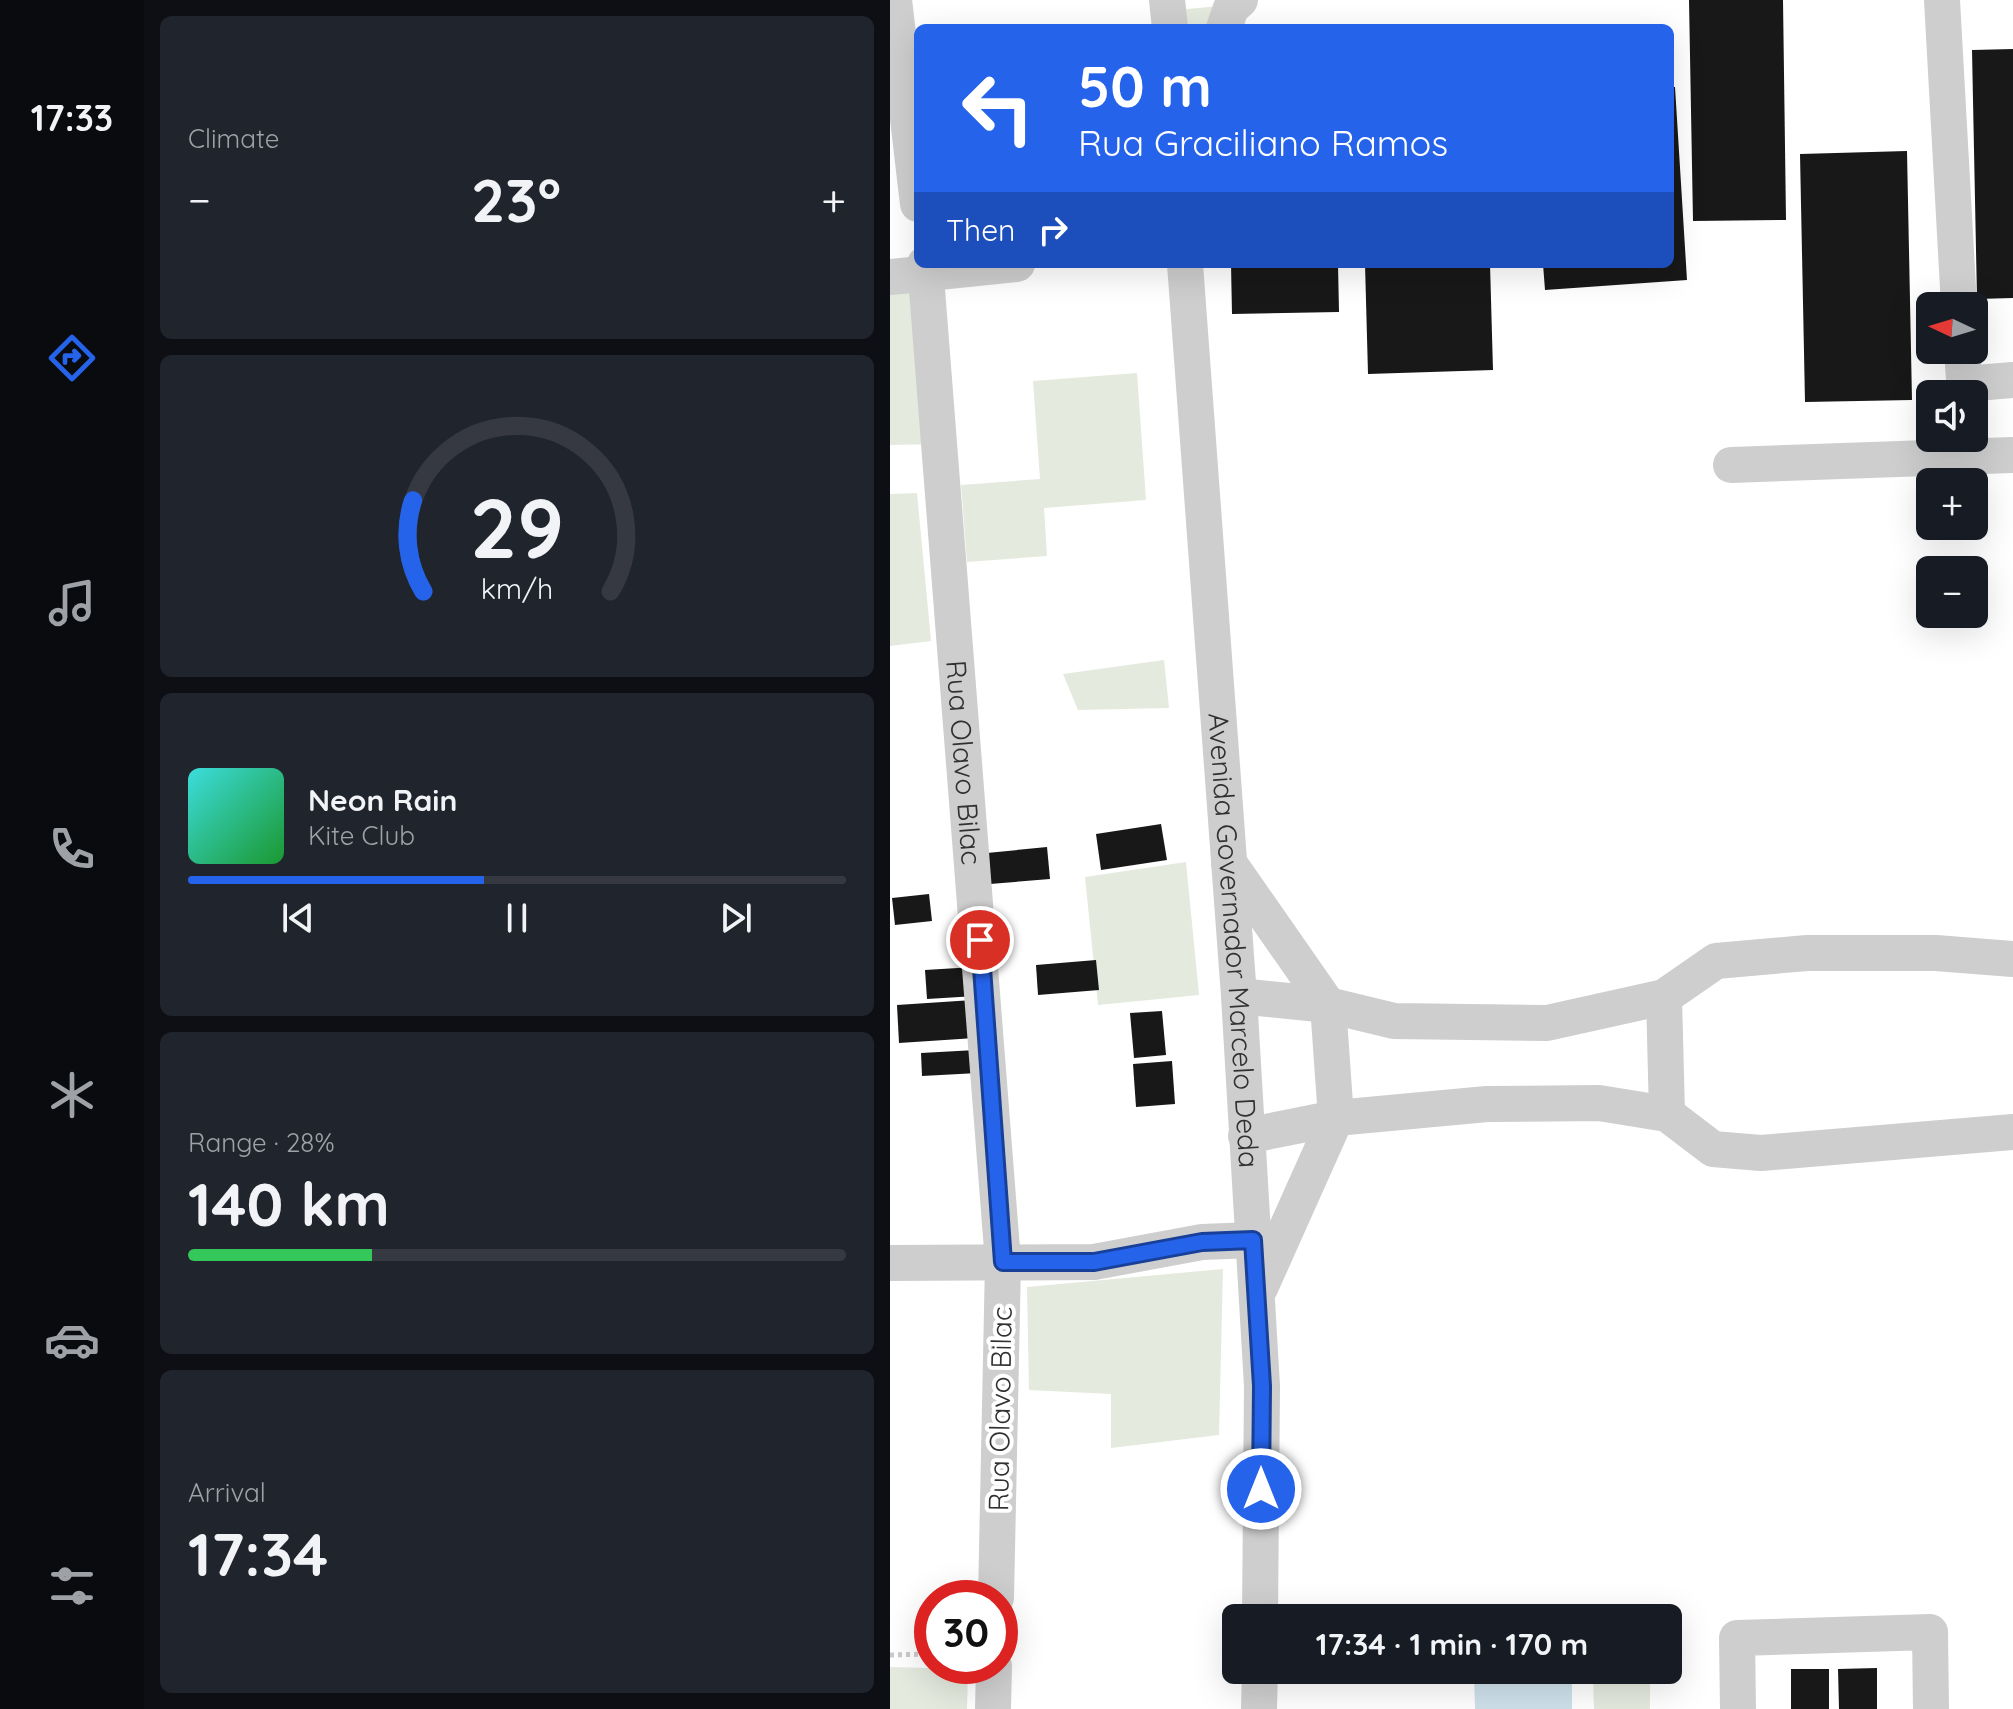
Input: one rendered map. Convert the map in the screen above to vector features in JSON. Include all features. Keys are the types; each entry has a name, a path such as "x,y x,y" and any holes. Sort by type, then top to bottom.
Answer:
{"street":[{"path":"894,0 914,170"},
{"path":"1167,0 1170,24"},
{"path":"1225,24 1231,8 1240,0"},
{"path":"1942,0 1958,292"},
{"name":"Avenida Governador Marcelo Deda","path":"1185,268 1239,996 1262,1386 1260,1604"},
{"path":"890,277 926,269"},
{"name":"Rua Olavo Bilac","path":"926,269 1003,1262 996,1580"},
{"path":"1964,376 2013,380"},
{"path":"1731,465 1916,451"},
{"path":"1988,451 2013,455"},
{"path":"1228,862 1328,1005 1336,1118 1256,1298"},
{"path":"1239,996 1328,1005 1394,1021 1547,1023 1664,997 1716,961 1807,953 1936,953 2013,959"},
{"path":"1664,997 1667,1114"},
{"path":"1246,1136 1336,1118 1529,1104 1599,1103 1667,1114 1713,1149 1761,1153 2013,1132"},
{"path":"890,1263 1094,1262 1202,1242 1253,1240"},
{"path":"1738,1709 1737,1638 1930,1632 1931,1709"},
{"path":"993,1709 994,1684"},
{"path":"1259,1709 1260,1684"}],"path":[{"path":"890,1655 914,1654"}],"shaded area":[{"path":"1219,6 1211,24 1170,24 1168,11"},
{"path":"926,274 940,444 890,445 890,277"},
{"path":"1137,373 1146,500 1044,508 1047,556 967,562 961,485 1040,479 1033,381"},
{"path":"917,493 931,641 890,646 890,494"},
{"path":"1164,660 1169,708 1078,710 1063,674"},
{"path":"1186,862 1199,995 1098,1005 1085,877"},
{"path":"1223,1269 1219,1435 1111,1448 1111,1394 1029,1390 1027,1287"},
{"path":"890,1667 914,1668 914,1684 968,1684 967,1709 890,1709"},
{"path":"1593,1684 1650,1684 1650,1709 1594,1709"}],"water":[{"path":"1474,1684 1572,1684 1572,1709 1475,1709"}],"building":[{"path":"1689,0 1783,0 1786,220 1693,221"},
{"path":"2013,49 2013,298 1988,299 1988,292 1977,292 1972,50"},
{"path":"1675,87 1687,280 1545,290 1543,268 1674,268"},
{"path":"1907,151 1912,400 1805,402 1800,154"},
{"path":"1231,268 1338,268 1339,312 1232,314"},
{"path":"1365,268 1490,268 1493,370 1368,374"},
{"path":"1161,824 1167,860 1101,870 1096,834"},
{"path":"1047,847 1050,879 990,884 987,853"},
{"path":"929,894 932,921 895,925 892,898"},
{"path":"1096,960 1099,990 1038,995 1036,965"},
{"path":"974,967 976,996 927,999 925,970"},
{"path":"973,1000 975,1038 899,1043 897,1005"},
{"path":"1162,1011 1166,1055 1134,1058 1130,1013"},
{"path":"976,1050 978,1073 922,1076 921,1053"},
{"path":"1172,1061 1175,1104 1136,1107 1133,1064"},
{"path":"1877,1668 1877,1709 1839,1709 1838,1669"},
{"path":"1791,1669 1829,1669 1829,1709 1791,1709"}],"route":[{"path":"980,940 1003,1262 1094,1262 1202,1242 1253,1240 1262,1386 1261,1489"}]}
